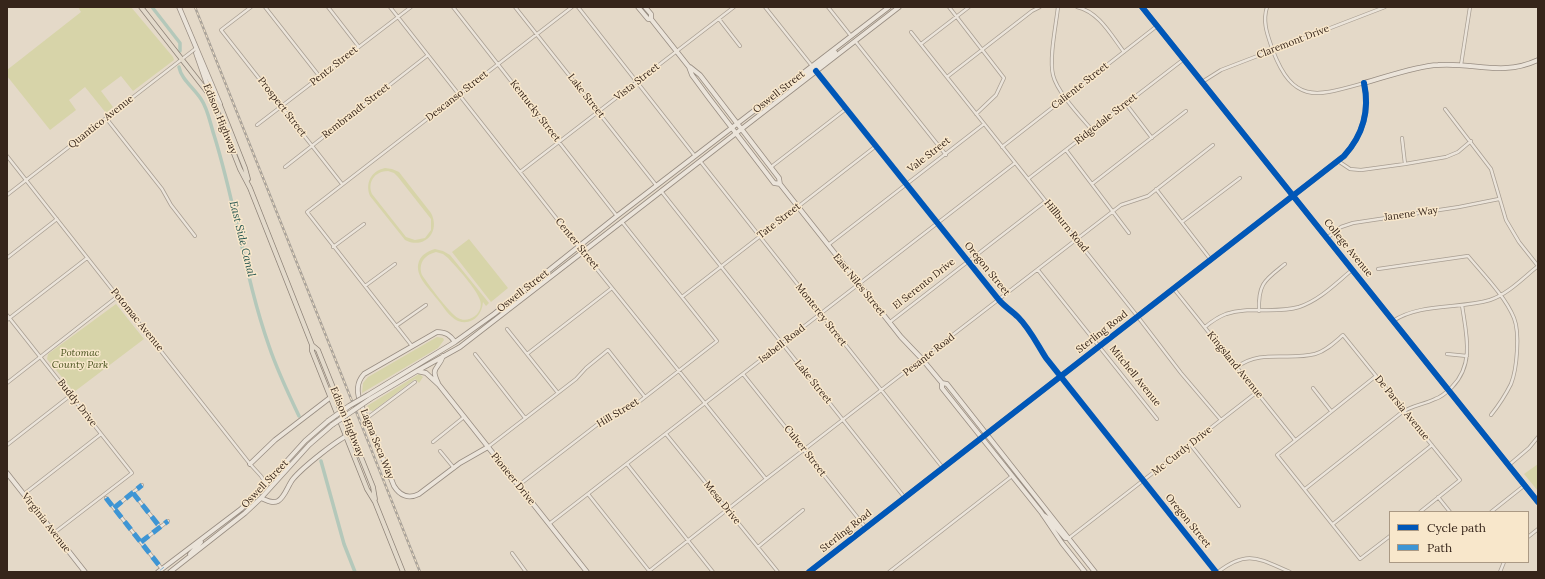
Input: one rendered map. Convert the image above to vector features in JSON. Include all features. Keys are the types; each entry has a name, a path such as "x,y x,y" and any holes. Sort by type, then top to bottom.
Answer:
{"main road":[{"path":"141,7 212,98 220,105"},
{"name":"Edison Highway","path":"179,7 212,98 240,169 250,188 312,345 312,351 367,489 375,502 403,572"},
{"name":"East Niles Street","path":"638,7 648,19 652,19"},
{"name":"East Niles Street","path":"645,7 651,14 652,19 689,67 695,79 774,183 780,184"},
{"name":"Oswell Street","path":"170,572 239,518 261,498 309,445 332,425 369,397 455,342 889,7"},
{"name":"Oswell Street","path":"160,570 241,509 305,441 328,421 349,406 369,397 460,347 899,7"},
{"name":"College Avenue","path":"1142,7 1538,502"},
{"path":"816,71 817,66 836,51 842,44"},
{"name":"Edison Highway","path":"195,49 203,63 245,168 250,188"},
{"path":"1364,83 1429,66 1444,64 1503,69 1519,67 1538,60"},
{"path":"787,94 794,84 812,70 812,66"},
{"name":"East Niles Street","path":"689,67 700,75 772,167 779,178 780,184 797,207 889,323 942,383 947,384 1095,572"},
{"name":"Sterling Road","path":"809,572 1338,161 1350,149 1362,129 1366,106 1364,83"},
{"path":"412,346 437,332 443,332 450,336 455,342"},
{"name":"Edison Highway","path":"312,345 318,350 352,433 373,487 375,502"},
{"name":"Lagna Seca Way","path":"412,346 361,378 358,388 360,402 394,486 404,496 416,496 454,468"},
{"path":"439,385 434,373 443,356"},
{"name":"Pioneer Drive","path":"417,371 426,373 439,385 587,572"},
{"name":"East Niles Street","path":"942,383 942,388 1043,515 1062,543 1085,572"},
{"path":"250,464 275,440 331,397 336,395"},
{"name":"Oswell Street","path":"261,498 273,503 280,499 293,479 299,473 346,436 352,433"},
{"path":"454,468 467,458 488,447"},
{"name":"Virginia Avenue","path":"8,476 24,494 85,572"},
{"path":"1012,476 1015,476 1020,480 1035,497"},
{"path":"1043,515 1050,519 1065,538 1068,538"},
{"path":"180,565 201,544 201,540"}],"street":[{"name":"Prospect Street","path":"251,7 221,30 342,184"},
{"path":"266,7 320,77"},
{"path":"328,7 359,47"},
{"name":"Center Street","path":"390,7 704,404 766,479"},
{"name":"Pentz Street","path":"257,125 411,7"},
{"name":"Kentucky Street","path":"453,7 617,216"},
{"name":"Lake Street","path":"515,7 657,186"},
{"name":"Descanso Street","path":"342,184 572,7"},
{"path":"578,7 695,156"},
{"name":"Vista Street","path":"520,172 734,7"},
{"path":"765,7 812,66"},
{"path":"828,7 851,36"},
{"path":"949,7 1004,78 996,96 976,114"},
{"path":"920,44 969,7"},
{"path":"947,77 1032,11 1040,7"},
{"path":"1058,7 1052,69 1057,85 1092,130"},
{"path":"1077,7 1094,15 1124,52"},
{"path":"1267,7 1265,17 1266,28 1273,50 1279,67 1285,77 1294,85 1305,91 1323,93 1364,83"},
{"name":"Claremont Drive","path":"1202,82 1216,72 1385,7"},
{"path":"1461,66 1470,7"},
{"path":"719,19 740,46"},
{"name":"Caliente Street","path":"1002,147 1158,26"},
{"name":"Hillburn Road","path":"911,32 1181,373 1221,420"},
{"path":"855,41 946,154"},
{"name":"Quantico Avenue","path":"7,195 195,49"},
{"name":"Rembrandt Street","path":"285,167 428,55"},
{"name":"Ridgedale Street","path":"1028,179 1184,59"},
{"name":"Oregon Street","path":"816,71 999,300 1019,318 1060,377 1217,572"},
{"path":"1126,104 1152,138"},
{"path":"772,167 846,109"},
{"path":"1393,321 1410,313 1486,301 1500,296 1538,266 1513,233 1506,220 1499,199 1496,180 1491,168 1445,109"},
{"path":"1092,184 1186,111"},
{"path":"106,118 162,189 171,205 195,236"},
{"name":"Vale Street","path":"828,246 984,124"},
{"path":"1402,138 1405,164"},
{"path":"1338,161 1350,169 1360,170 1405,164 1446,157 1458,152 1471,141"},
{"name":"Pesante Road","path":"649,572 766,479 844,421 1113,212 1126,203 1144,198 1213,145"},
{"name":"Tate Street","path":"682,296 876,146"},
{"path":"1066,150 1130,232"},
{"name":"Potomac Avenue","path":"7,156 266,484"},
{"name":"Monterey Street","path":"700,161 943,468"},
{"name":"Isabell Road","path":"549,524 1015,163"},
{"path":"1182,222 1240,178"},
{"path":"342,184 307,212 412,346"},
{"path":"1156,189 1211,260"},
{"name":"Lake Street","path":"661,192 905,498"},
{"name":"Janene Way","path":"1327,238 1341,227 1353,223 1459,207 1499,199"},
{"name":"El Serento Drive","path":"889,323 1046,202"},
{"path":"7,258 57,219"},
{"path":"622,222 682,296"},
{"path":"333,246 364,224"},
{"path":"1378,269 1468,256 1506,302 1514,318 1517,337 1516,361 1512,382 1502,400 1491,415"},
{"path":"8,319 87,258"},
{"path":"365,286 395,264"},
{"path":"1259,311 1259,298 1264,284 1270,276 1285,264"},
{"name":"Mitchell Avenue","path":"1038,270 1157,419"},
{"path":"1205,327 1215,319 1226,314 1287,309 1306,304 1319,297 1352,270"},
{"path":"527,354 612,288"},
{"name":"Kingsland Avenue","path":"1174,289 1295,440"},
{"path":"7,383 118,296"},
{"name":"Hill Street","path":"518,486 607,417 627,410 717,341 682,296"},
{"path":"396,326 426,305"},
{"path":"1305,490 1404,410 1435,400 1449,390 1462,374 1467,356 1462,305"},
{"name":"Buddy Drive","path":"7,315 8,319 71,395 132,473 54,533"},
{"path":"507,329 558,393"},
{"name":"De Parsia Avenue","path":"1237,367 1248,360 1258,357 1315,354 1324,350 1343,335 1460,480 1438,497"},
{"path":"488,447 576,379 586,368 608,350 645,397"},
{"path":"475,354 526,418"},
{"path":"1446,354 1467,356"},
{"name":"Culver Street","path":"743,374 866,528"},
{"path":"1376,376 1277,455 1360,559 1389,537"},
{"path":"367,418 415,382"},
{"path":"1312,388 1331,411"},
{"name":"Mc Curdy Drive","path":"1068,538 1257,392"},
{"path":"7,445 71,395"},
{"path":"433,442 464,417"},
{"path":"24,494 101,434"},
{"name":"Mesa Drive","path":"666,434 778,572"},
{"path":"1509,466 1529,448 1538,437"},
{"path":"1190,444 1239,506"},
{"path":"1332,524 1432,445"},
{"path":"440,451 454,468"},
{"path":"627,464 713,572"},
{"path":"889,572 1012,476"},
{"path":"114,508 142,485"},
{"path":"1492,511 1525,485"},
{"path":"133,493 160,527"},
{"path":"588,494 649,572"},
{"path":"1421,511 1438,497 1449,511"},
{"path":"106,498 141,542 160,570"},
{"path":"758,547 803,510"},
{"path":"141,542 168,521"},
{"path":"1529,536 1538,529"},
{"path":"512,553 524,571"},
{"path":"1217,572 1234,561 1249,558 1264,561 1290,572"}],"green space":[{"path":"78,7 131,7 174,60 133,91 121,76 101,91 113,107 106,113 85,87 69,100 76,110 50,130 7,76 7,70 81,12"},
{"path":"385,168 399,172 431,213 434,220 434,227 432,233 424,241 418,243 405,240 370,196 368,187 370,178","holes":["383,171 394,173 431,219 431,230 425,238 415,240 406,237 372,194 371,181 376,175"]},
{"path":"469,239 508,288 491,302 452,252"},
{"path":"435,249 450,255 489,303 486,306 483,302 481,311 472,321 458,321 452,317 422,280 418,270 420,259 426,253","holes":["436,252 443,254 466,278 480,300 481,307 477,314 466,320 458,318 450,311 422,275 421,267 423,260 432,253"]},
{"name":"Potomac County Park","path":"116,304 144,339 74,392 47,359 48,354"},
{"path":"437,337 443,338 444,340 438,348 362,393 363,383 368,377"},
{"path":"419,374 423,377 419,383 415,379 373,411 369,410 367,406"},
{"path":"1538,464 1538,491 1524,474"}],"waterway":[{"name":"East Side Canal","path":"152,7 180,43 180,51"},
{"name":"East Side Canal","path":"179,67 182,76 201,99 207,112 222,161 253,294 269,346 299,416"},
{"name":"East Side Canal","path":"321,461 344,544 355,572"}],"railway":[{"path":"195,7 420,572"}],"marked path":[{"path":"114,508 142,485"},
{"path":"133,493 160,527"},
{"path":"106,498 162,569"},
{"path":"141,542 168,521"}],"cycle path":[{"path":"1142,7 1538,502"},
{"path":"816,71 999,300 1026,326 1046,358 1216,572"},
{"path":"809,572 1344,156 1356,140 1363,122 1366,103 1364,83"}]}
